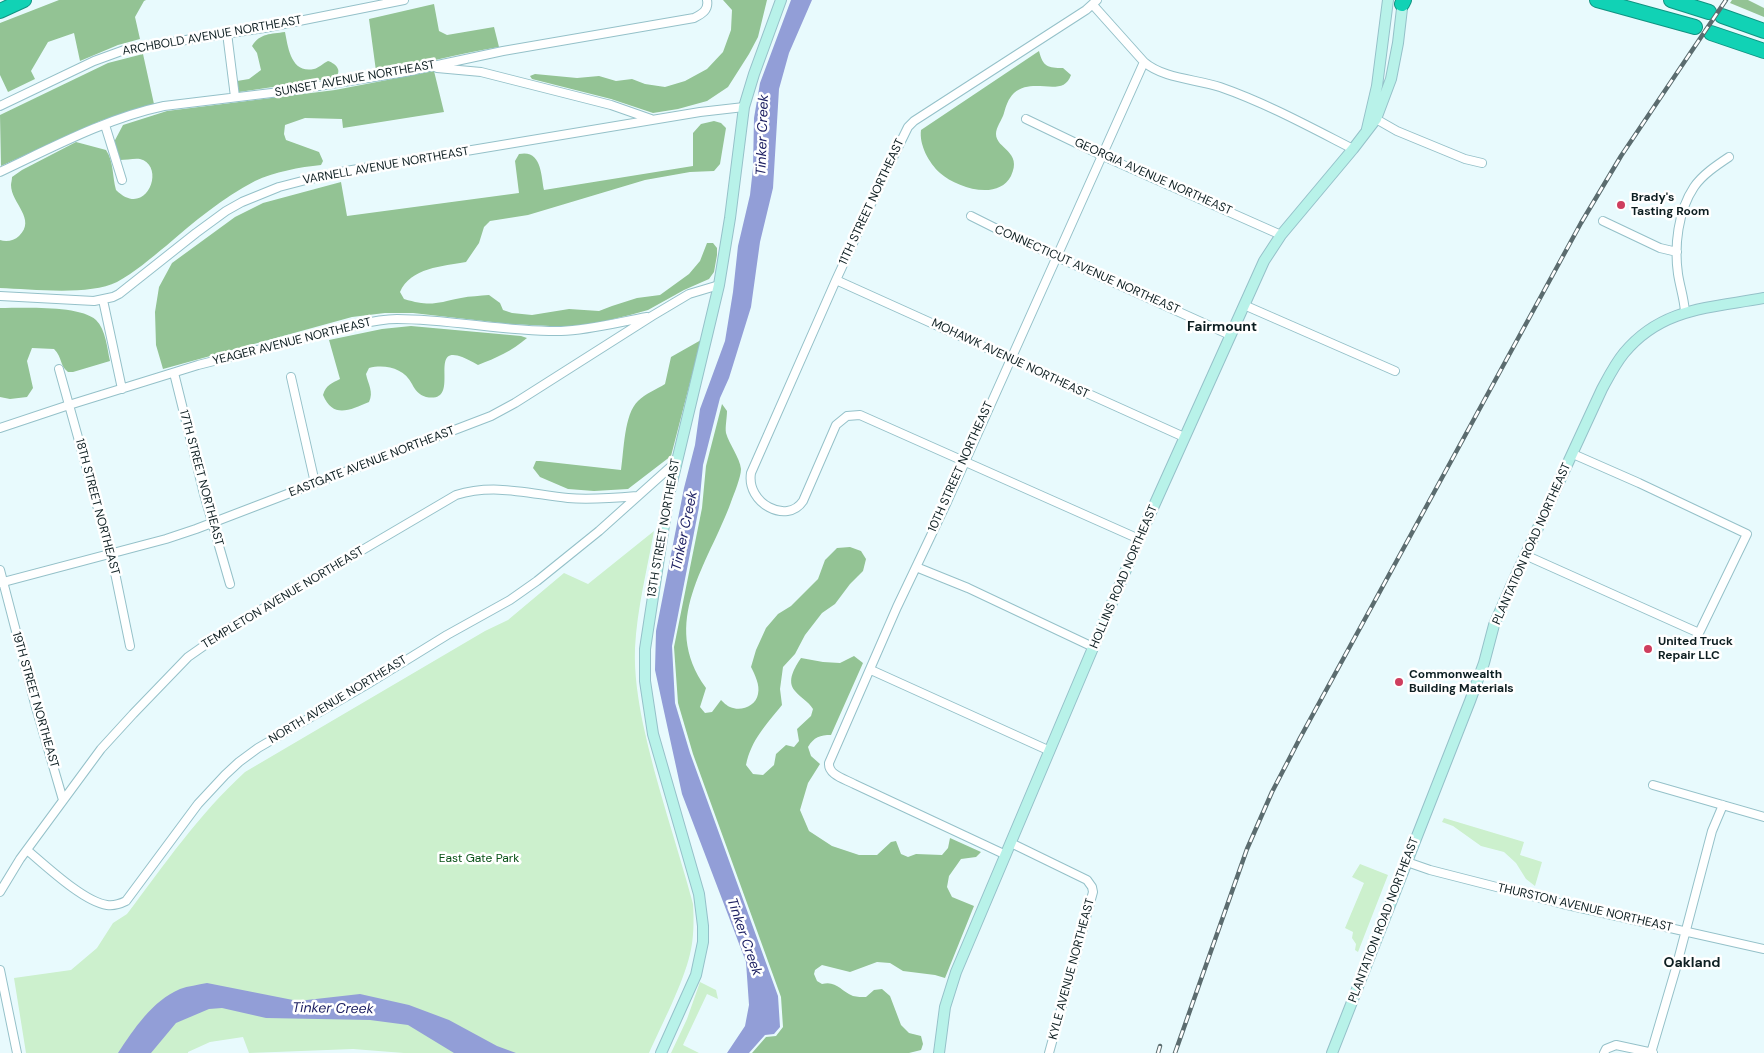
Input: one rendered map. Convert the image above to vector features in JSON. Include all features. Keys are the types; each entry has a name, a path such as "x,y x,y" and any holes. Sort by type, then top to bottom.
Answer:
{"highway":[{"path":"0,11 24,0"},
{"path":"1597,0 1695,28"},
{"path":"1671,0 1764,31"},
{"path":"1711,33 1764,51"}],"street":[{"name":"ARCHBOLD AVENUE NORTHEAST","path":"0,106 106,56 127,50 292,23 404,0"},
{"name":"SUNSET AVENUE NORTHEAST","path":"0,172 67,141 138,112 164,106 332,84 427,68 503,51 694,18 706,11 707,0"},
{"name":"13TH STREET NORTHEAST","path":"661,1053 696,975 703,942 703,926 699,894 653,734 645,681 645,649 668,499 719,285 730,218 744,108 780,0"},
{"name":"HOLLINS ROAD NORTHEAST","path":"1367,130 1376,86 1388,0"},
{"name":"HOLLINS ROAD NORTHEAST","path":"938,1053 945,1007 952,985 1139,539 1184,437 1264,261 1281,235 1376,119 1387,94 1391,79 1403,1"},
{"path":"1095,2 1144,62 1162,72 1209,84 1237,94 1304,124 1353,149"},
{"name":"11TH STREET NORTHEAST","path":"964,461 869,417 860,415 848,416 836,425 803,501 797,508 786,512 770,508 756,498 751,488 751,473 836,280 886,170 908,127 914,121 1086,10 1095,2"},
{"path":"227,33 235,97"},
{"name":"10TH STREET NORTHEAST","path":"1006,855 854,784 830,770 829,763 871,670 878,650 1144,62"},
{"path":"427,68 480,72 611,105 653,120"},
{"name":"VARNELL AVENUE NORTHEAST","path":"0,296 103,300 119,294 226,211 242,202 279,187 306,180 346,171 700,112 744,108"},
{"name":"GEORGIA AVENUE NORTHEAST","path":"1026,119 1103,156 1281,235"},
{"path":"1376,119 1397,131 1465,159 1482,163"},
{"path":"105,125 122,180"},
{"path":"1685,312 1684,296 1678,274 1677,252 1678,233 1682,216 1694,187 1729,157"},
{"name":"CONNECTICUT AVENUE NORTHEAST","path":"971,216 1056,257 1230,335"},
{"path":"1603,221 1660,248 1677,252"},
{"name":"MOHAWK AVENUE NORTHEAST","path":"836,280 1184,437"},
{"name":"EASTGATE AVENUE NORTHEAST","path":"2,583 166,538 491,416 515,403 689,294 719,285"},
{"name":"PLANTATION ROAD NORTHEAST","path":"1332,1053 1482,669 1494,625 1602,389 1624,353 1648,330 1672,316 1764,298"},
{"path":"103,300 122,388"},
{"path":"1244,305 1395,371"},
{"name":"YEAGER AVENUE NORTHEAST","path":"0,428 174,372 378,321 396,319 420,320 514,329 559,331 589,329 652,316"},
{"name":"18TH STREET NORTHEAST","path":"59,369 109,553 130,646"},
{"name":"17TH STREET NORTHEAST","path":"174,372 198,470 230,584"},
{"path":"291,377 296,406 315,483"},
{"path":"1525,555 1699,633 1747,534 1572,454"},
{"path":"964,461 1139,539"},
{"name":"NORTH AVENUE NORTHEAST","path":"27,850 89,898 114,906 126,901 198,804 224,775 239,762 258,748 447,635 510,600 585,542 676,462"},
{"name":"TEMPLETON AVENUE NORTHEAST","path":"0,892 27,850 101,749 188,657 228,629 447,499 468,491 482,489 523,491 568,498 591,499 638,496"},
{"path":"916,567 968,588 1094,647"},
{"name":"19TH STREET NORTHEAST","path":"0,570 35,704 63,800"},
{"path":"871,670 1050,751"},
{"path":"1653,785 1764,817"},
{"path":"1604,1053 1606,1049 1616,1045 1652,1053 1712,830 1723,805"},
{"name":"KYLE AVENUE NORTHEAST","path":"1011,843 1086,880 1092,887 1093,892 1049,1053"},
{"name":"THURSTON AVENUE NORTHEAST","path":"1407,862 1430,870 1554,902 1764,948"},
{"path":"0,970 17,1053"},
{"path":"0,1014 9,1013"}],"green space":[{"path":"59,0 146,0 135,17 140,39 118,45 80,61 74,33 48,42 31,71 35,79 8,92 0,75 0,23"},
{"path":"723,0 767,0 758,37 749,54 728,87 707,101 678,109 653,113 611,99 532,79 530,76 535,74 577,78 599,76 616,81 632,79 645,84 665,87 685,81 707,69 723,52 731,30 732,10"},
{"path":"1732,0 1748,0 1764,8 1764,17 1730,3"},
{"path":"434,4 439,31 447,35 494,27 499,47 376,71 369,19"},
{"path":"285,32 289,52 300,67 314,69 328,61 338,68 337,76 239,92 237,81 249,79 261,70 257,53 252,46 255,42 262,36"},
{"path":"1039,51 1042,60 1047,66 1063,68 1071,75 1062,86 1030,86 1022,88 1010,98 996,134 997,139 1014,161 1011,176 1005,184 997,188 977,190 956,183 940,173 926,153 922,142 921,130"},
{"path":"143,54 154,104 100,121 1,166 0,115 108,63"},
{"path":"434,71 444,112 343,128 342,119 305,118 285,125 284,134 286,140 319,152 323,161 321,165 279,173 255,181 209,211 142,265 117,282 91,289 76,290 0,288 0,240 10,241 17,238 24,230 25,223 22,211 12,192 12,177 76,142 106,150 112,164 116,190 127,198 136,199 144,195 149,188 152,180 152,171 148,164 140,159 120,160 114,142 123,125 167,111 335,90"},
{"path":"714,121 721,123 726,128 720,164 714,171 690,172 645,180 528,215 490,221 484,227 479,243 466,262 438,267 419,273 405,284 400,292 404,299 427,304 489,295 500,303 503,310 532,315 569,309 599,311 637,298 660,295 689,274 700,261 707,243 713,243 717,248 717,255 714,272 709,279 684,290 648,310 597,323 573,326 510,324 413,313 385,313 352,317 163,369 156,345 155,312 159,287 172,263 235,217 263,203 341,182 347,216 519,193 515,161 519,154 527,154 536,160 541,171 544,190 693,166 693,133 701,124"},
{"path":"0,308 51,308 88,315 96,320 102,329 110,361 68,372 63,367 59,355 54,349 32,348 27,361 33,388 27,397 10,399 0,397"},
{"path":"411,326 527,338 504,354 478,365 460,356 450,356 445,361 445,381 443,390 438,396 426,397 421,395 404,374 393,368 375,367 369,368 366,374 371,391 369,402 349,410 337,410 327,403 323,395 324,392 332,383 340,379 329,340 382,329"},
{"path":"701,340 671,456 628,489 594,491 568,489 540,477 533,468 536,461 621,470 627,424 633,407 644,396 665,384 671,357"},
{"path":"722,404 727,411 726,433 739,460 741,469 739,481 731,502 692,594 687,617 687,640 693,664 706,688 700,707 705,713 712,712 721,700 729,706 739,709 751,705 757,698 758,687 751,667 766,628 778,614 791,606 818,579 825,560 837,548 850,547 861,551 866,559 863,571 850,584 835,604 822,613 805,635 795,654 783,667 780,689 782,705 755,740 746,765 753,774 763,775 774,765 776,754 786,745 794,747 799,741 797,729 811,716 813,709 795,691 791,683 792,674 801,658 840,663 854,656 863,663 831,735 818,737 808,747 811,756 820,764 808,783 800,810 809,831 832,846 859,855 877,855 891,842 896,841 901,854 908,857 916,854 942,855 948,848 950,838 981,852 976,857 961,859 949,876 947,887 952,897 974,906 945,978 903,971 890,963 877,962 850,972 822,965 815,970 814,974 817,981 822,984 831,983 853,996 866,997 874,990 882,989 890,996 901,1025 909,1033 921,1036 923,1044 921,1050 909,1053 752,1053 766,1037 776,1036 783,1027 781,997 693,754 678,703 674,647 702,508 706,466"},
{"name":"East Gate Park","path":"654,531 638,619 635,648 636,676 648,747 693,904 694,923 687,966 649,1053 404,1053 353,1049 249,1053 243,1037 210,1042 188,1053 26,1053 14,978 71,970 97,948 113,923 127,914 212,805 245,772 485,631 508,620 564,573 588,584"},
{"path":"1444,818 1524,842 1520,855 1542,862 1535,886 1526,879 1516,863 1504,852 1481,846 1453,826 1442,822"},
{"path":"1360,864 1388,875 1358,952 1355,950 1356,944 1352,938 1353,932 1345,928 1364,883 1352,877"},
{"path":"700,982 716,990 718,999 707,994 683,1045 699,1053 671,1053 687,1019"}],"water":[{"name":"Tinker Creek","path":"791,0 812,0 789,53 779,89 773,188 760,242 751,307 729,378 720,398 703,465 699,507 672,646 675,703 690,753 778,996 780,1027 774,1034 765,1035 749,1053 727,1053 745,1026 749,1005 746,962 682,794 655,670 656,631 684,488 695,445 700,409 725,341 738,246 750,195 753,168 754,118 760,83"},
{"name":"Tinker Creek","path":"207,983 298,1001 360,994 409,1005 449,1020 497,1046 516,1053 454,1053 408,1025 370,1020 266,1018 222,1008 209,1009 176,1023 151,1053 118,1053 144,1016 152,1008 180,989"}],"railway":[{"path":"1175,1053 1247,849 1272,792 1300,738 1581,223 1621,156 1726,0"},
{"path":"1158,1053 1160,1046"}],"place":[{"name":"Brady's Tasting Room","path":"1621,205"},
{"name":"United Truck Repair LLC","path":"1648,649"},
{"name":"Commonwealth Building Materials","path":"1399,682"}],"district":[{"name":"Fairmount","path":"1222,327"},
{"name":"Oakland","path":"1692,963"}]}
